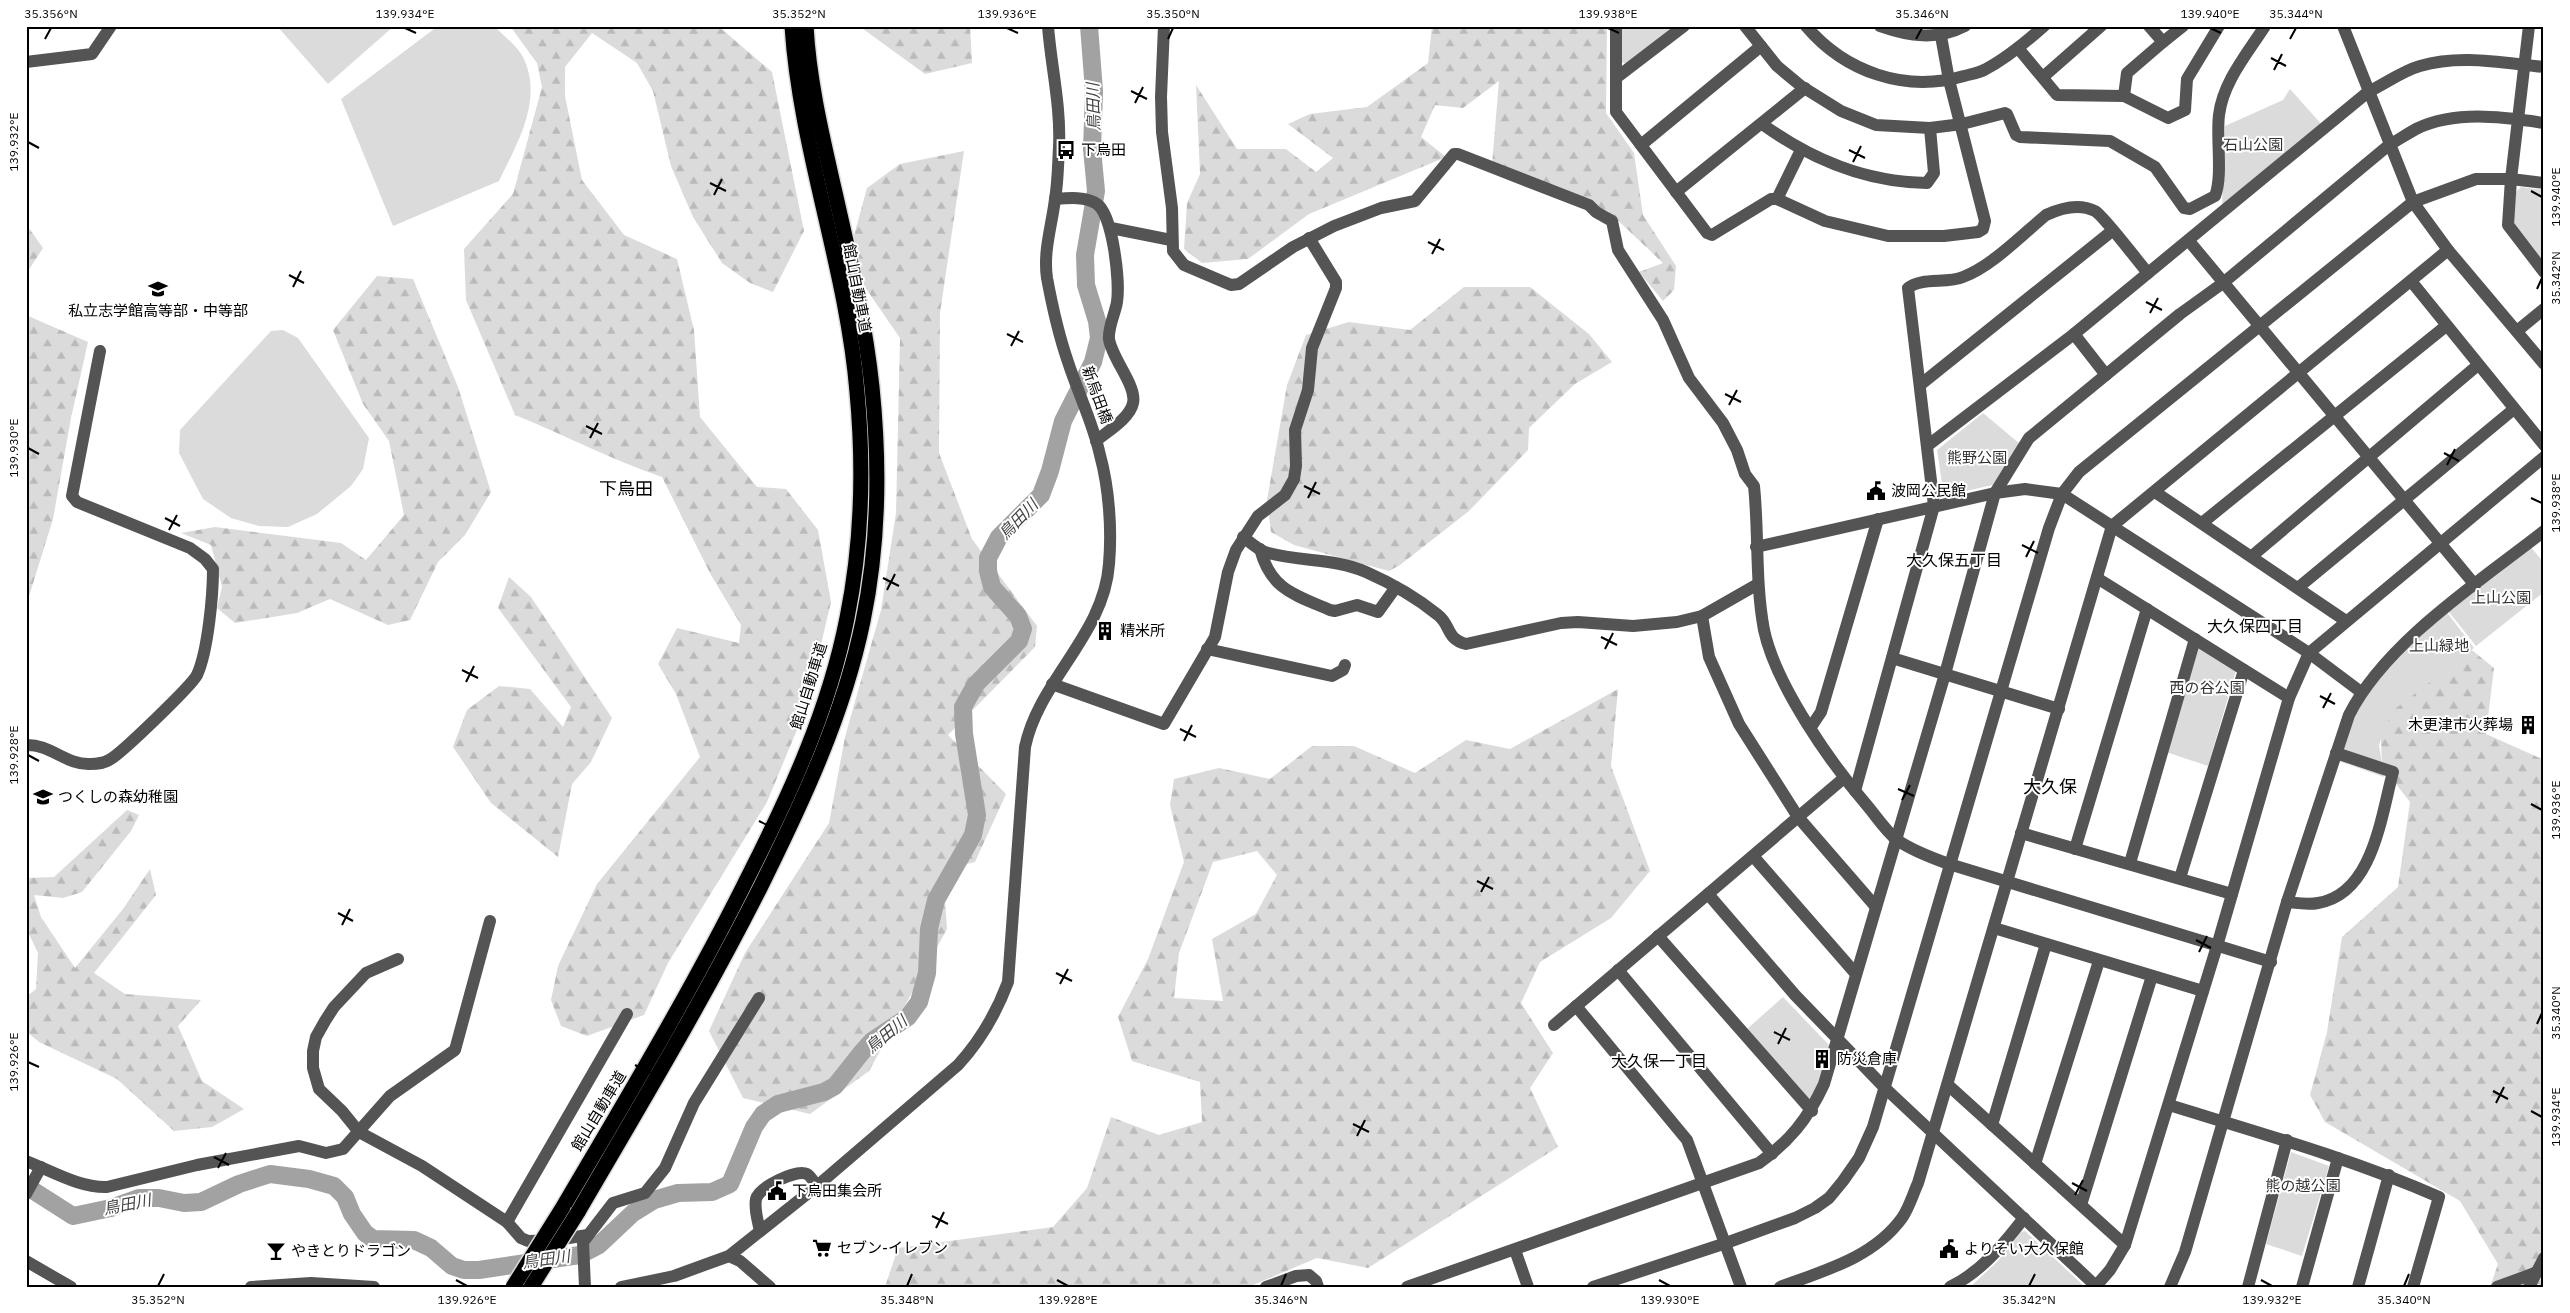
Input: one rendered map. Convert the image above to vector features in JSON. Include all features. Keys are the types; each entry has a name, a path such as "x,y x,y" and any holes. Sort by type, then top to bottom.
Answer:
{"highway":[{"name":"館山自動車道","path":"513,1287 563,1207 654,1053 726,922 776,820 827,696 847,620 858,541 860,504 861,453 857,389 842,293 807,132 792,26"},
{"name":"館山自動車道","path":"531,1287 578,1212 667,1060 739,928 790,826 830,733 854,658 863,621 874,542 877,504 877,452 872,388 865,334 814,96 806,26"}],"street":[{"name":"新烏田橋","path":"621,1287 675,1281 729,1256 817,1186 958,1065 978,1043 999,1006 1008,982 1025,747 1029,730 1037,710 1052,684 1087,632 1104,592 1109,564 1107,494 1096,441 1067,360 1047,277 1047,241 1058,199 1059,145 1057,93 1048,26"},
{"path":"1164,26 1161,97 1167,178 1172,208 1171,240 1173,251 1184,265 1231,285 1239,284 1309,238 1364,214 1415,201 1454,154 1589,205 1596,212 1612,221 1618,250 1664,320 1689,378 1723,423 1737,450 1745,474 1754,486 1758,584 1764,630 1776,667 1844,778 1897,840 1927,856 1949,864 2272,962"},
{"path":"1616,26 1616,112 1707,233 1712,235 1771,199 1777,199 1825,221 1888,236 1944,236 1983,230 1985,222 1941,36"},
{"path":"1746,26 1777,66 1804,88 1841,111 1876,125 1930,128 1962,124 2004,113 2007,114 2016,135 2020,137 2110,141 2155,167 2184,208 2190,210 2215,196 2219,116 2223,95 2234,73 2265,26"},
{"path":"1806,26 1828,50 1848,63 1879,76 1901,81 1926,83 1950,80 1984,70 2018,48 2044,26"},
{"path":"1880,26 1906,35 1941,36 1965,26"},
{"path":"2043,76 2101,26"},
{"path":"2149,26 2163,42"},
{"path":"2124,96 2127,73 2183,26"},
{"path":"2018,48 2058,95 2124,96 2168,118 2185,110 2187,79 2219,26"},
{"path":"2343,26 2412,202 2448,250 2544,364"},
{"path":"2529,26 2511,179 2508,225 2544,272"},
{"path":"26,62 92,54 108,27"},
{"path":"1616,78 1678,28"},
{"path":"1641,145 1761,46"},
{"path":"1927,446 2074,334 2368,92 2418,66 2442,61 2473,59 2544,68"},
{"path":"1676,192 1804,88"},
{"path":"1407,1287 1516,1250 1609,1215 1704,1184 1759,1163 1794,1134 1812,1111 1824,1084 1897,840 1995,493 2029,438 2180,314 2223,283 2389,145 2418,128 2452,119 2488,116 2544,123"},
{"path":"1762,124 1801,150 1856,174 1927,183 1934,173 1930,128"},
{"path":"1777,199 1801,150"},
{"path":"1592,1287 1726,1244 1795,1218 1829,1198 1859,1158 1873,1127 2049,528 2062,494 2079,472 2412,202 2476,179 2511,179 2544,183"},
{"path":"1058,199 1086,199 1096,204 1104,212 1111,228 1118,285 1109,337 1112,355 1132,392 1134,401 1122,419 1096,441"},
{"path":"1855,791 1934,506 1908,288 1913,284 1951,281 1965,277 1980,269 2046,215 2058,210 2083,207 2097,212 2148,273"},
{"path":"1111,228 1171,240"},
{"path":"1920,384 2112,231"},
{"path":"1052,684 1164,724 1215,637 1228,572 1244,536 1258,516 1285,495 1294,479 1296,466 1295,430 1308,390 1312,348 1336,288 1336,282 1309,238"},
{"path":"2189,241 2475,585"},
{"path":"1780,1287 1851,1260 1883,1239 1902,1218 1918,1183 2112,526 2448,250"},
{"path":"2411,281 2544,445"},
{"path":"2517,331 2544,309"},
{"path":"2202,523 2446,326"},
{"path":"2074,334 2106,375"},
{"path":"26,745 38,744 74,764 92,764 109,760 128,745 196,676 203,653 213,587 213,569 205,559 190,548 77,502 72,496 100,350"},
{"path":"2252,556 2478,365"},
{"path":"2298,587 2514,409"},
{"path":"1708,894 1796,995 1884,1088 2096,1286 2110,1270 2125,1245 2217,946 2289,698 2309,653 2544,457"},
{"path":"1756,547 1995,493 2025,489 2062,494 2309,653 2361,692"},
{"path":"2155,492 2346,621"},
{"path":"1811,727 1821,712 1878,519"},
{"path":"2170,1287 2185,1252 2272,962 2287,902 2349,716 2361,692 2401,646 2544,531"},
{"path":"1244,536 1260,549 1364,571 1396,587 1441,617 1450,635 1458,642 1466,644 1561,623 1587,622 1633,626 1677,622 1702,616 1758,584"},
{"path":"1260,549 1263,560 1282,589 1330,610 1335,611 1357,605 1378,612 1396,587"},
{"path":"2097,578 2289,698"},
{"path":"2075,849 2147,609"},
{"path":"1702,616 1709,657 1718,682 1738,724 1798,817 1876,907"},
{"path":"2130,863 2195,639"},
{"path":"1208,649 1332,676 1343,670 1345,665"},
{"path":"1892,658 2058,709"},
{"path":"2180,878 2244,670"},
{"path":"2287,902 2318,903 2331,899 2354,884 2360,876 2378,831 2393,772 2336,753"},
{"path":"1554,1025 1844,778"},
{"path":"2022,833 2232,894"},
{"path":"1752,856 1856,974"},
{"path":"26,1162 39,1170 96,1187 107,1187 197,1165 299,1146 326,1152 343,1149 390,1096 455,1050 490,920"},
{"path":"1994,928 2203,991"},
{"path":"1658,936 1812,1111"},
{"path":"1992,1125 2046,944"},
{"path":"398,959 366,973 334,1007 316,1037 313,1068 319,1089 359,1132 422,1166 507,1222 521,1238 528,1240 556,1240 588,1235"},
{"path":"2035,1164 2099,961"},
{"path":"1618,970 1772,1154"},
{"path":"2081,1205 2152,976"},
{"path":"585,1287 583,1242 613,1203 645,1193 665,1168 694,1103 759,998"},
{"path":"1576,1006 1687,1140 1741,1287"},
{"path":"507,1222 628,1014"},
{"path":"1948,1085 2125,1245"},
{"path":"2169,1105 2287,1140 2389,1175 2439,1197 2413,1287"},
{"path":"2248,1287 2287,1140"},
{"path":"2302,1287 2338,1158"},
{"path":"26,1194 39,1170"},
{"path":"760,1231 755,1210 756,1198 760,1191 775,1181 802,1173 808,1174 817,1186"},
{"path":"2358,1287 2389,1175"},
{"path":"1957,1285 1997,1253 2024,1218"},
{"path":"1516,1250 1528,1287"},
{"path":"729,1256 740,1261 770,1287"},
{"path":"2529,1287 2544,1258"},
{"path":"26,1261 71,1287"},
{"path":"2497,1287 2535,1273"},
{"path":"1266,1287 1296,1276 1309,1275 1316,1281 1318,1287"},
{"path":"251,1287 311,1283 374,1287"}],"green space":[{"path":"277,26 394,26 328,84"},
{"path":"438,26 495,26 515,46 521,53 529,73 531,89 526,121 499,181 393,226 341,99"},
{"path":"510,26 718,26 772,72 804,231 773,292 750,283 722,263 693,217 671,166 653,91 637,63 592,33 565,67 565,96 582,180 624,235 677,259 694,330 700,417 757,487 786,489 818,530 831,602 806,708 767,802 668,963 644,1015 587,1036 561,1026 551,1000 558,966 597,884 700,757 676,694 658,664 677,628 739,643 741,625 711,575 662,477 515,415 466,300 464,249 513,194 542,87 537,63"},
{"path":"859,26 970,26 972,63 925,74"},
{"path":"1432,26 1607,26 1606,113 1634,153 1643,215 1676,266 1674,290 1663,301 1639,272 1663,263 1608,211 1557,197 1492,164 1499,81 1463,108 1435,105 1421,137 1446,157 1309,214 1248,259 1202,263 1184,249 1187,203 1200,174 1196,85 1237,149 1286,149 1316,172 1333,158 1288,124 1310,114 1367,107 1428,63"},
{"path":"1620,26 1670,26 1672,29 1628,65 1620,61"},
{"name":"石山公園","path":"2290,89 2323,126 2222,207 2225,126 2283,100"},
{"path":"964,151 940,313 939,453 972,539 1037,626 1035,647 948,735 1006,794 975,862 943,870 947,929 869,1071 810,1114 743,1098 709,1031 745,953 829,823 845,737 881,610 896,513 900,338 860,280 853,239 867,188 900,164"},
{"path":"2521,187 2544,190 2544,264 2513,226 2516,192"},
{"path":"26,224 43,248 26,274"},
{"path":"377,276 413,279 458,387 491,492 465,535 438,562 410,620 388,625 330,599 297,613 235,623 217,608 222,587 211,545 181,533 215,527 341,543 366,560 404,515 389,441 363,404 333,330"},
{"path":"1464,287 1530,287 1589,334 1612,362 1575,384 1529,428 1528,450 1469,511 1400,565 1389,571 1294,545 1271,532 1267,500 1287,385 1306,335 1349,322 1410,330"},
{"path":"26,315 88,342 71,418 53,519 26,606"},
{"path":"283,330 298,338 369,438 363,469 351,486 317,514 288,527 259,526 231,518 203,499 179,453 180,430 271,331"},
{"name":"熊野公園","path":"1983,413 2020,444 1997,484 1944,496 1937,450"},
{"name":"上山公園","path":"2530,546 2544,563 2544,592 2476,646 2449,612"},
{"path":"509,577 531,597 612,718 591,762 572,784 558,857 491,803 453,747 467,710 499,686 530,689 563,727 571,707 498,608"},
{"name":"上山緑地","path":"2446,611 2474,648 2391,712 2379,745 2384,777 2330,758 2349,704 2363,681"},
{"path":"2462,642 2494,668 2486,734 2544,760 2544,1287 2490,1287 2498,1264 2460,1201 2325,1122 2310,1095 2327,1032 2342,937 2398,887 2410,802 2382,766 2380,717"},
{"name":"西の谷公園","path":"2199,647 2236,670 2208,766 2166,752"},
{"path":"1618,689 1611,766 1650,871 1611,918 1540,962 1521,1003 1553,1053 1530,1088 1558,1147 1368,1268 1317,1258 1248,1287 885,1287 898,1248 1053,1227 1087,1188 1111,1117 1159,1135 1202,1122 1200,1082 1132,1061 1118,1017 1148,959 1184,862 1170,805 1174,779 1219,768 1270,779 1312,746 1354,746 1415,773 1466,740 1510,749","holes":["1257,851 1277,875 1256,914 1212,939 1223,1001 1174,998 1179,953 1213,862"]},
{"path":"127,810 139,815 131,831 82,892 63,898 34,895 41,917 75,968 123,909 150,869 156,895 94,973 125,994 201,1000 178,1026 202,1081 244,1109 212,1127 174,1131 117,1079 39,1042 26,1031 26,997 36,989 38,953 26,928 26,878 54,877"},
{"path":"1783,997 1829,1045 1827,1060 1811,1100 1807,1102 1746,1030"},
{"name":"熊の越公園","path":"2291,1152 2329,1166 2302,1256 2266,1244"},
{"path":"2025,1231 2085,1287 1970,1287 1997,1262 2021,1232"}],"waterway":[{"name":"鳥田川","path":"26,1186 73,1216 111,1208 139,1198 159,1198 184,1203 201,1202 239,1184 270,1174 309,1179 334,1186 345,1197 352,1214 365,1233 373,1239 414,1240 431,1248 452,1266 464,1270 479,1270 580,1255 599,1245 633,1213 654,1200 678,1193 712,1192 730,1184 754,1127 763,1114 778,1104 824,1092 835,1086 872,1041 908,1017 919,1002 927,973 929,929 936,900 973,835 977,815 964,734 963,707 976,684 1019,641 1023,629 1018,616 992,587 988,571 988,558 999,537 1041,495 1050,471 1063,421 1093,362 1099,338 1097,321 1086,285 1085,255 1096,191 1092,149 1094,91 1089,26"}],"place":[{"name":"下烏田","path":"1066,150"},
{"name":"私立志学館高等部・中等部","path":"158,289"},
{"name":"波岡公民館","path":"1876,491"},
{"name":"精米所","path":"1105,631"},
{"name":"木更津市火葬場","path":"2528,725"},
{"name":"つくしの森幼稚園","path":"43,797"},
{"name":"防災倉庫","path":"1822,1059"},
{"name":"下烏田集会所","path":"777,1191"},
{"name":"セブン-イレブン","path":"822,1248"},
{"name":"よりそい大久保館","path":"1949,1249"},
{"name":"やきとりドラゴン","path":"276,1251"}],"district":[{"name":"下烏田","path":"626,489"},
{"name":"大久保五丁目","path":"1954,560"},
{"name":"大久保四丁目","path":"2255,626"},
{"name":"大久保","path":"2050,787"},
{"name":"大久保一丁目","path":"1659,1061"}]}
